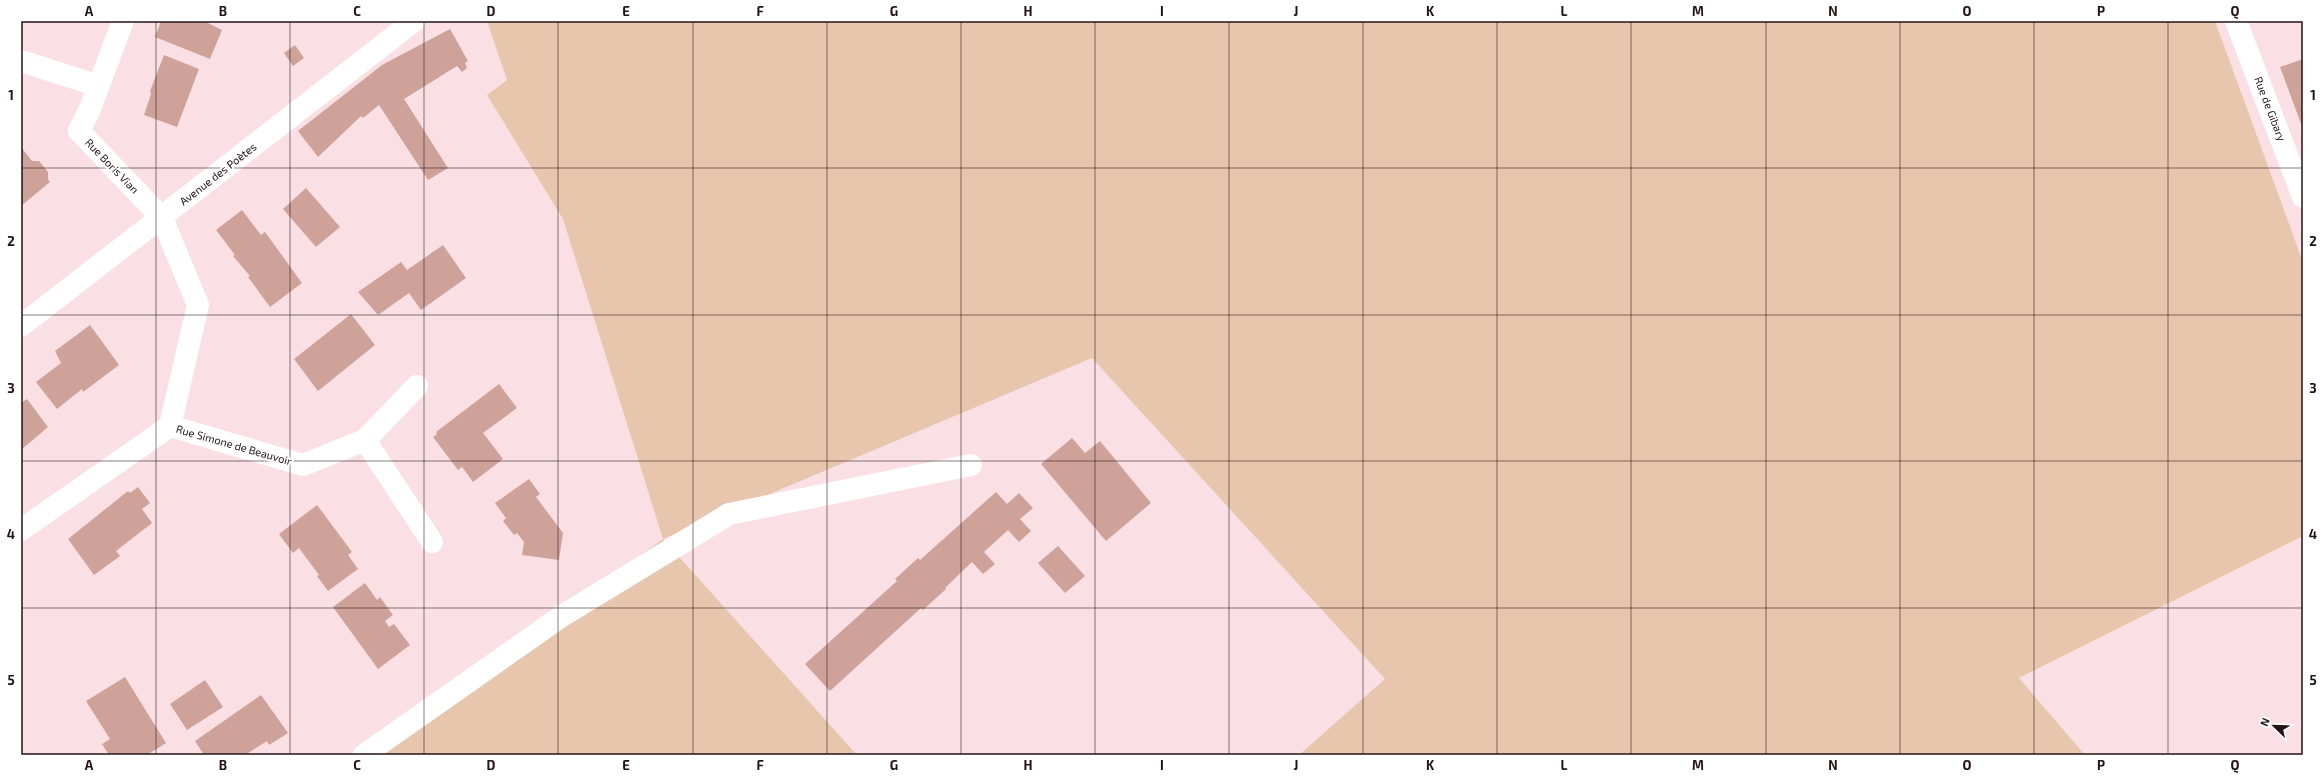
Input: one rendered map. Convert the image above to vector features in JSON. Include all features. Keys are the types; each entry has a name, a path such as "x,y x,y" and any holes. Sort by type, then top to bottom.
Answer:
{"street":[{"name":"Rue Boris Vian","path":"123,21 99,86 79,131 162,218"},
{"name":"Avenue des Poètes","path":"21,326 414,21"},
{"name":"Rue de Gibary","path":"2236,21 2303,197"},
{"path":"21,60 99,86"},
{"name":"Rue Simone de Beauvoir","path":"21,530 170,426 198,305 162,218"},
{"name":"Rue Simone de Beauvoir","path":"170,426 303,465 365,440 417,386"},
{"path":"365,440 432,542"},
{"path":"364,755 562,616 728,514 971,465"}],"shaded area":[{"path":"487,21 2215,21 2303,262 2303,536 2019,678 2085,755 1299,755 1385,679 1092,358 663,539 563,219 487,95 507,80"},
{"path":"663,539 857,755 363,755"}],"building":[{"path":"161,21 204,21 222,30 210,59 155,37"},
{"path":"450,29 468,61 465,63 467,68 462,72 457,66 404,99 448,168 428,180 379,105 363,118 361,116 318,157 298,131 382,65"},
{"path":"295,45 304,58 293,66 284,53"},
{"path":"164,55 199,69 177,127 144,115 151,94 150,91"},
{"path":"2303,59 2303,129 2280,67"},
{"path":"21,147 32,161 39,161 48,172 48,179 50,182 21,206"},
{"path":"306,188 340,227 316,247 283,209"},
{"path":"242,210 261,235 265,232 302,283 270,307 248,277 250,276 233,256 235,255 216,230"},
{"path":"443,245 466,278 421,310 409,293 378,315 358,292 401,262 407,270"},
{"path":"351,314 375,345 318,391 294,359"},
{"path":"90,325 119,365 83,392 82,389 57,409 36,382 61,363 55,351"},
{"path":"499,384 517,408 483,433 503,459 473,482 462,467 458,470 433,437 437,434 436,432"},
{"path":"27,399 48,427 21,450 21,403"},
{"path":"1072,438 1085,453 1100,441 1151,503 1106,541 1041,464"},
{"path":"529,479 540,494 536,497 563,533 559,560 522,555 524,542 517,533 514,535 503,521 506,518 495,503"},
{"path":"138,487 150,503 142,509 152,523 116,551 120,556 94,575 68,539 128,491 130,493"},
{"path":"996,492 1007,504 1019,493 1033,508 1020,519 1031,531 1019,542 1008,530 984,552 995,564 983,574 972,562 923,610 921,608 830,691 805,664 897,581 895,579 918,558 920,560"},
{"path":"317,505 352,552 348,555 358,569 328,591 317,576 319,575 299,548 293,553 279,534"},
{"path":"1058,546 1085,576 1065,593 1038,563"},
{"path":"365,583 377,600 380,597 393,615 385,621 389,627 394,624 410,645 378,669 333,607"},
{"path":"125,677 166,743 147,755 109,755 102,744 110,739 86,701"},
{"path":"205,680 223,707 187,730 170,704"},
{"path":"261,695 288,733 269,745 267,741 245,755 204,755 195,741"}]}
